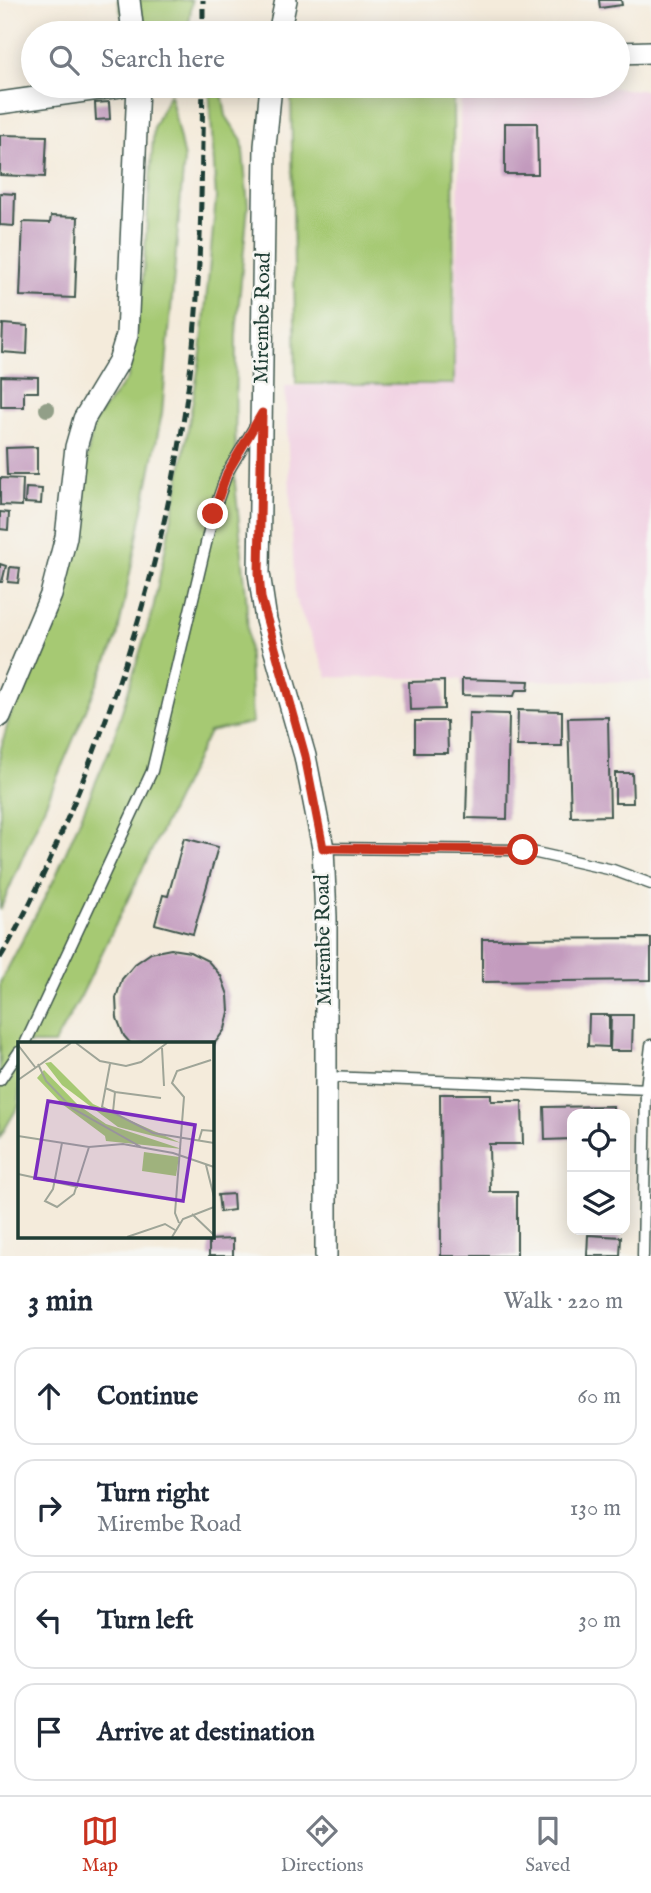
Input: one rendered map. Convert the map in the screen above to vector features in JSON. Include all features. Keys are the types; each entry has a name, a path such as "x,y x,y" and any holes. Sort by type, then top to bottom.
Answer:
{"street":[{"path":"129,0 132,21"},
{"path":"282,21 286,0"},
{"path":"630,53 651,52"},
{"path":"0,103 35,98"},
{"path":"2,703 51,596 66,537 74,455 84,419 119,361 127,335 137,98"},
{"name":"Mirembe Road","path":"270,98 265,146 259,573 261,598 305,756 323,848 326,1256"}],"lane":[{"path":"25,1042 152,771 213,514 227,473 262,413"},
{"path":"323,848 523,850 613,870 651,884"},
{"path":"643,1256 651,1045"},
{"path":"0,1080 18,1053"},
{"path":"326,1077 649,1088"}],"shaded area":[{"path":"630,89 651,91 651,682 328,677 295,598 285,386 454,384 461,98 630,98"}],"green space":[{"path":"118,0 192,0 189,21 123,21"},
{"path":"168,98 171,98 184,159 162,413 117,638 0,910 0,752 9,719 61,589 94,422 128,377 142,291 154,126"},
{"path":"210,98 223,98 226,116 242,140 248,206 236,334 235,483 246,593 252,723 209,732 81,996 55,1042 18,1042 18,1107 0,1137 0,983 55,878 112,744 153,609 201,353 216,198"},
{"path":"291,98 453,98 454,384 296,384"}],"building":[{"path":"599,0 621,0 622,5 600,8"},
{"path":"109,102 110,119 96,120 95,103"},
{"path":"505,123 537,123 538,174 505,174"},
{"path":"0,135 47,136 45,177 0,175"},
{"path":"0,193 15,194 14,226 0,225"},
{"path":"51,216 78,217 75,298 20,296 23,222 50,223"},
{"path":"3,324 28,326 27,354 2,352"},
{"path":"1,376 38,377 38,392 24,392 24,407 1,407"},
{"path":"37,447 37,475 7,475 6,448"},
{"path":"0,478 23,479 22,506 0,505"},
{"path":"26,488 42,489 41,504 25,503"},
{"path":"0,512 9,513 8,530 0,529"},
{"path":"0,564 6,566 2,582 0,582"},
{"path":"10,567 20,568 18,583 8,582"},
{"path":"462,679 529,681 528,690 516,690 514,696 462,695"},
{"path":"444,681 444,709 410,710 409,682"},
{"path":"518,710 562,711 562,746 517,746"},
{"path":"469,713 509,714 507,819 466,818"},
{"path":"608,717 610,816 571,817 568,718"},
{"path":"415,721 447,721 448,753 415,753"},
{"path":"615,773 632,773 633,803 615,803"},
{"path":"184,838 218,847 193,934 155,924 163,895 168,896"},
{"path":"651,938 651,980 482,982 482,939"},
{"path":"171,949 190,952 208,961 221,976 228,995 229,1012 225,1029 214,1044 214,1042 129,1042 124,1036 117,1018 116,998 122,979 135,964 151,953"},
{"path":"589,1015 609,1015 609,1047 588,1046"},
{"path":"611,1015 633,1015 632,1051 610,1051"},
{"path":"440,1094 491,1094 491,1101 522,1101 523,1144 489,1144 490,1192 517,1192 517,1256 441,1256"},
{"path":"613,1106 613,1109 567,1109 567,1139 545,1140 544,1107"},
{"path":"233,1194 234,1210 220,1212 218,1195"},
{"path":"588,1235 621,1237 620,1256 587,1256"},
{"path":"233,1239 233,1256 209,1256 209,1240"}],"railway":[{"path":"203,0 203,21"},
{"path":"0,958 43,876 100,736 152,572 177,459 193,345 201,216 203,98"}],"route":[{"path":"213,514 227,473 262,413 259,573 261,598 305,756 323,848 523,850"}]}
